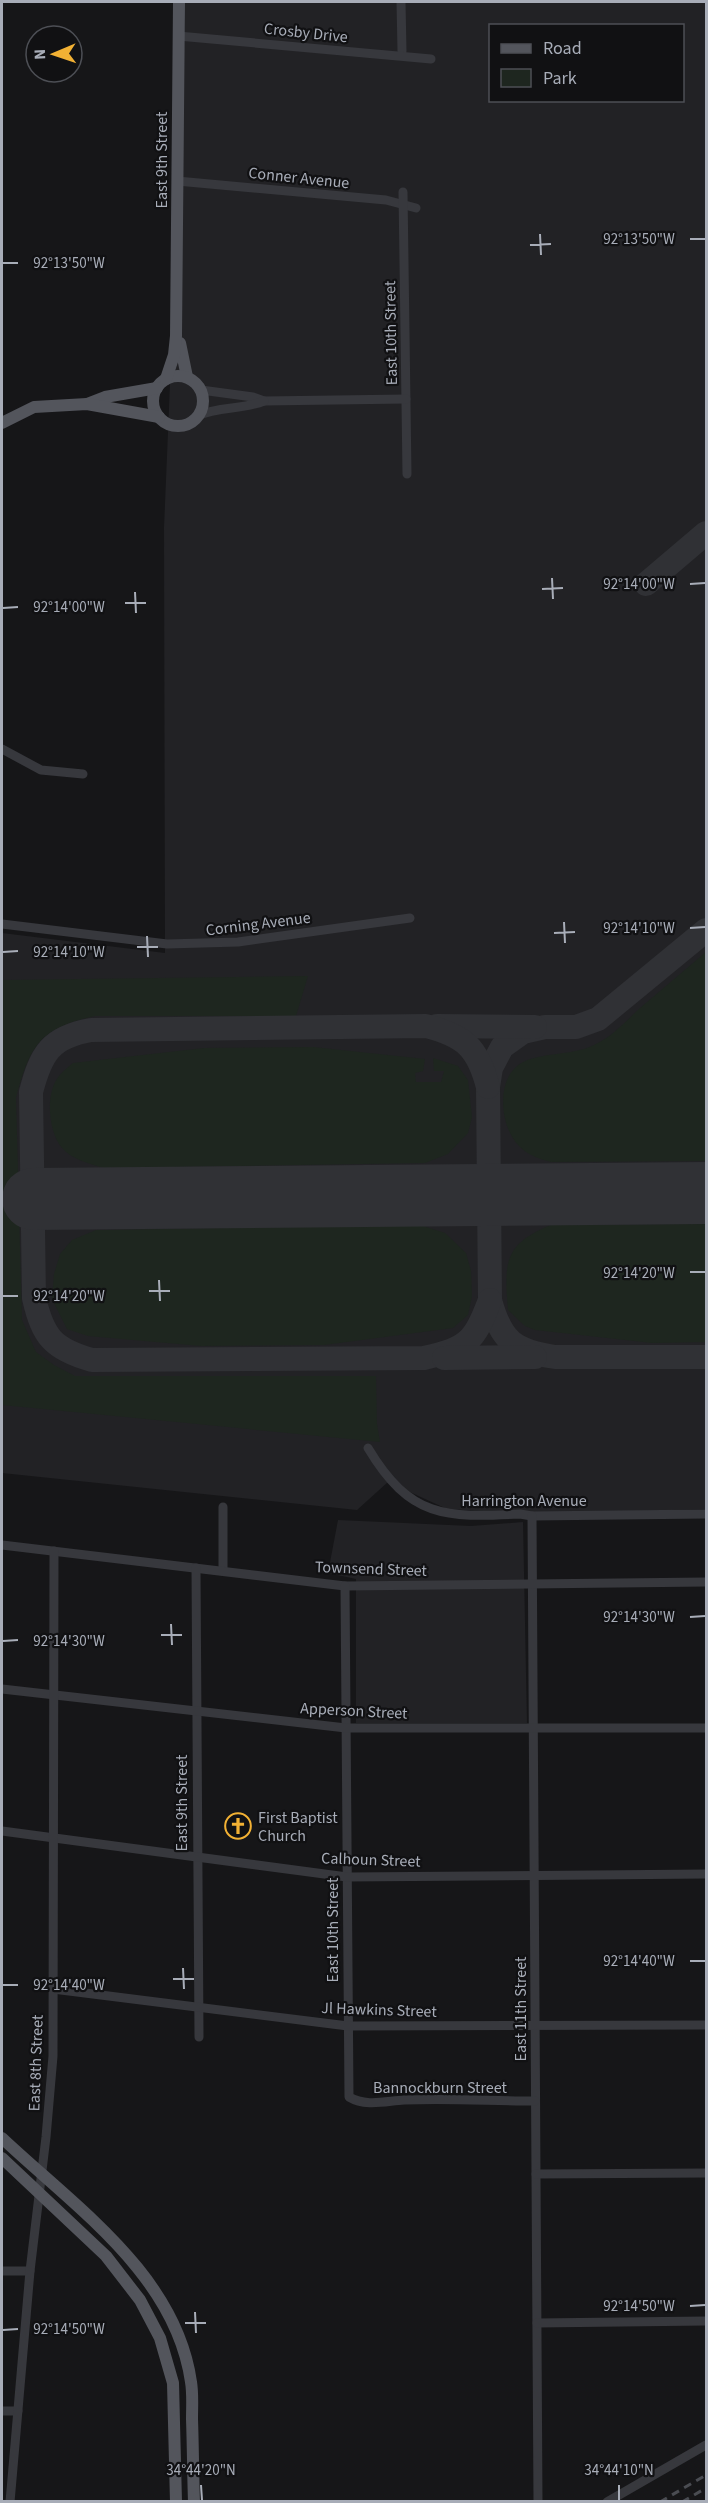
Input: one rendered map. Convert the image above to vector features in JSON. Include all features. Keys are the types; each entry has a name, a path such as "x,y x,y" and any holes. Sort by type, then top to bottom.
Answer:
{"main road":[{"name":"East 9th Street","path":"176,318 178,2"},
{"path":"176,318 187,377 201,390 202,404 197,416 186,424 178,425 165,422 159,417 154,406 161,383 174,355 176,318"},
{"path":"87,404 105,397 161,383 176,376 187,377"},
{"path":"2,423 34,407 87,404 159,417"},
{"path":"2,2138 114,2239 141,2272 166,2312 182,2349 191,2382 194,2502"},
{"path":"2,2158 106,2256 140,2300 160,2338 173,2383 176,2502"}],"street":[{"path":"401,2 402,51"},
{"name":"Crosby Drive","path":"178,36 431,59"},
{"name":"Conner Avenue","path":"177,181 386,200 416,208"},
{"name":"East 10th Street","path":"403,192 407,474"},
{"path":"201,390 253,397 264,401"},
{"path":"197,416 212,409 253,405 264,401 406,399"},
{"path":"2,749 41,770 83,774"},
{"name":"Corning Avenue","path":"2,924 167,944 194,945 237,942 410,918"},
{"name":"Harrington Avenue","path":"368,1448 396,1485 406,1494 428,1508 449,1514 531,1516 706,1514"},
{"path":"223,1507 224,1571"},
{"name":"East 11th Street","path":"531,1516 538,2502"},
{"name":"Townsend Street","path":"2,1545 345,1586 706,1582"},
{"name":"East 8th Street","path":"10,2502 30,2271 51,2090 54,1551"},
{"name":"East 9th Street","path":"196,1568 199,2037"},
{"name":"East 10th Street","path":"345,1586 348,2094"},
{"name":"Apperson Street","path":"2,1689 346,1728 706,1728"},
{"name":"Calhoun Street","path":"2,1831 347,1876 706,1874"},
{"name":"Jl Hawkins Street","path":"53,1989 348,2026 706,2025"},
{"name":"Bannockburn Street","path":"348,2094 353,2099 373,2103 404,2100 535,2101"},
{"path":"536,2174 706,2173"},
{"path":"2,2271 30,2271"},
{"path":"537,2323 706,2321"},
{"path":"2,2411 18,2411"},
{"path":"607,2502 706,2445"}],"shaded area":[{"path":"184,2 706,2 706,1509 534,1514 447,1509 388,1482 357,1510 2,1473 2,933 165,953 164,528 185,24"},
{"path":"338,1520 471,1526 523,1522 527,1723 356,1723 356,1579 328,1573"}],"green space":[{"path":"706,952 706,1161 551,1162 526,1152 519,1146 508,1129 503,1106 506,1084 516,1067 532,1058 585,1049 601,1042"},
{"path":"308,976 296,1016 95,1016 61,1026 40,1042 27,1065 16,1098 22,1320 36,1352 75,1376 376,1376 377,1424 380,1442 2,1405 2,980"},
{"path":"313,1047 425,1059 423,1071 415,1073 416,1082 441,1082 444,1071 434,1071 433,1058 458,1066 468,1080 472,1117 468,1133 448,1154 425,1163 104,1168 70,1155 57,1141 51,1122 52,1092 59,1076 73,1063 204,1048"},
{"path":"706,1224 706,1342 652,1343 535,1330 525,1326 508,1310 506,1279 510,1257 524,1240 551,1225"},
{"path":"420,1225 445,1233 466,1253 471,1271 472,1296 468,1315 453,1328 324,1345 201,1346 88,1336 67,1329 52,1299 54,1274 60,1254 72,1240 96,1230"}],"taxiway":[{"path":"646,584 706,533"},
{"path":"706,930 598,1019 576,1027 545,1027 523,1032 502,1047 491,1068 488,1087 490,1300 499,1325 511,1342 529,1351 555,1357 706,1357"},
{"path":"488,1087 480,1062 468,1046 451,1034 426,1026 91,1030 66,1037 50,1049 39,1067 31,1092 34,1298 41,1323 52,1340 79,1356 92,1360 424,1358 451,1351 468,1341 479,1325 490,1300"},
{"path":"437,1026 535,1027"},
{"path":"444,1358 535,1357"}],"runway":[{"path":"33,1199 706,1193"}],"railway":[{"path":"660,2502 706,2475"},
{"path":"682,2502 706,2488"}],"place":[{"name":"First Baptist Church","path":"238,1826"}]}
